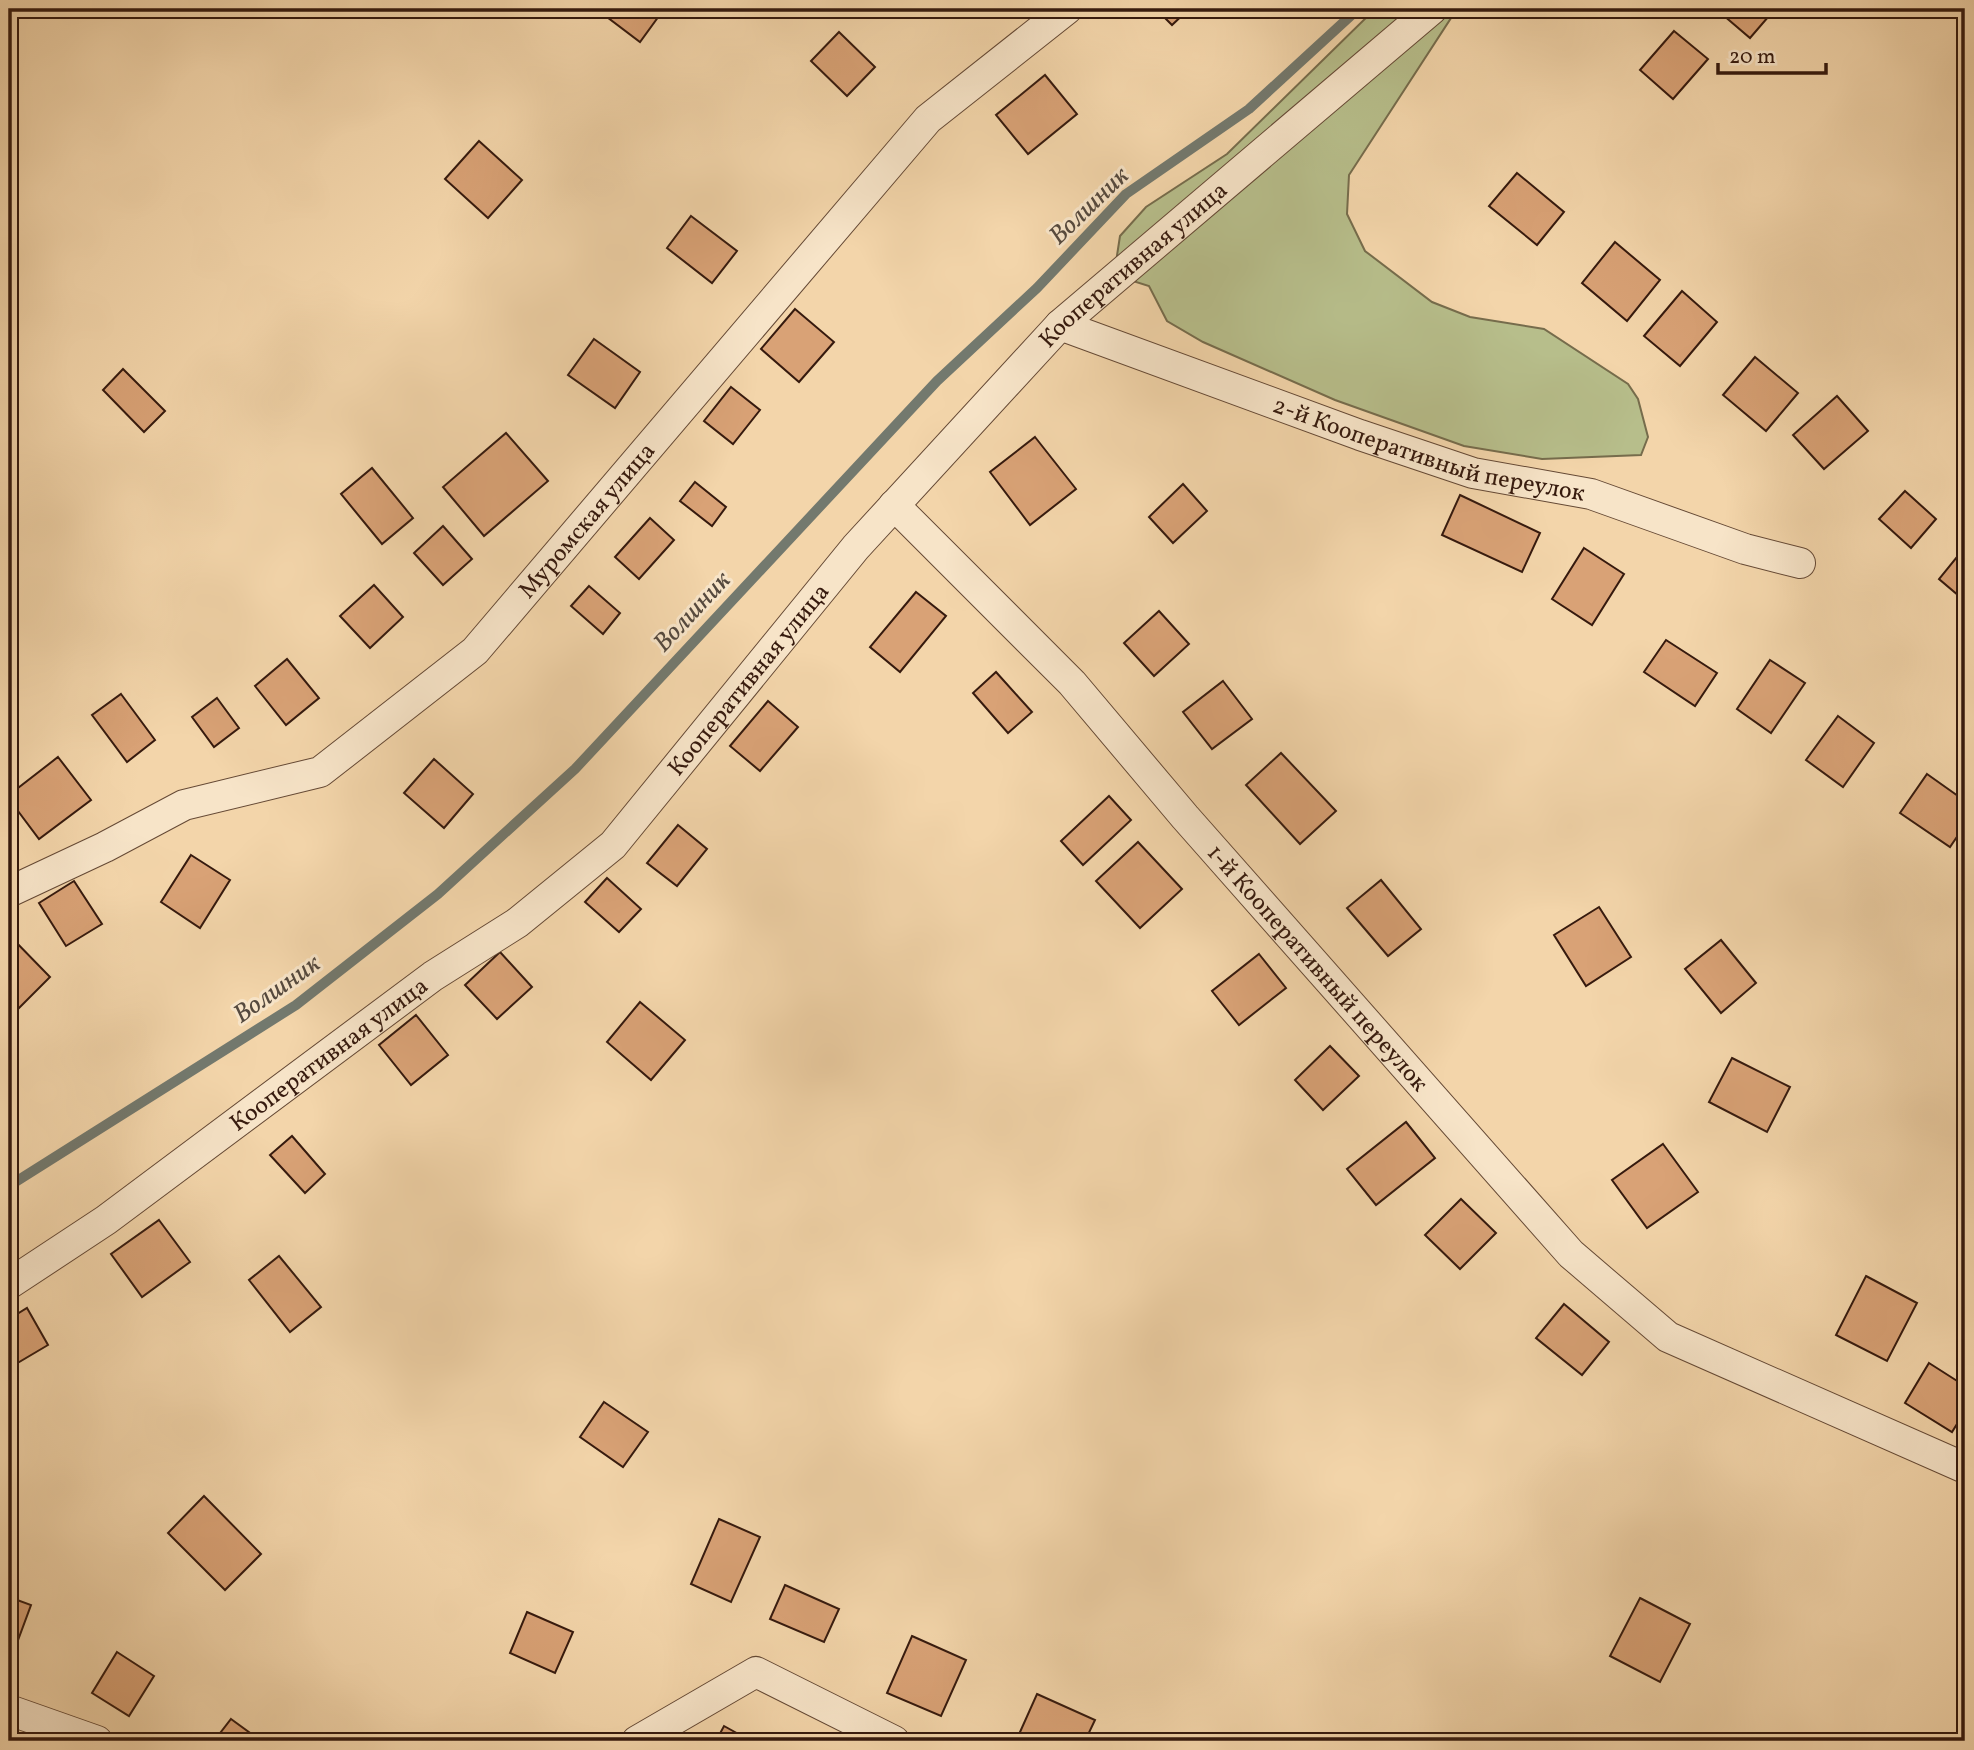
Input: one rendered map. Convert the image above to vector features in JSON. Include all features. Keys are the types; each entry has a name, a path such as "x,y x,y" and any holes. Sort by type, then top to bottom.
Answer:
{"street":[{"name":"Муромская улица","path":"9,892 105,847 184,805 320,772 475,652 928,119 1067,9"},
{"name":"Кооперативная улица","path":"9,1284 107,1220 433,976 517,923 613,845 856,547 1060,325 1432,9"},
{"name":"2-й Кооперативный переулок","path":"1060,325 1360,435 1473,473 1591,494 1745,549 1800,563"},
{"name":"1-й Кооперативный переулок","path":"894,505 1072,683 1185,817 1571,1254 1668,1338 1965,1468"},
{"path":"637,1741 756,1672 894,1741"},
{"path":"9,1710 97,1741"}],"green space":[{"path":"1375,9 1453,9 1451,18 1349,175 1347,214 1365,251 1432,302 1470,317 1544,329 1628,384 1638,399 1648,437 1641,455 1542,459 1464,446 1335,400 1203,342 1167,321 1149,286 1114,275 1120,236 1146,207 1227,154"}],"building":[{"path":"607,9 664,9 640,42 603,14"},
{"path":"1156,9 1189,9 1172,25"},
{"path":"1716,9 1775,9 1750,38"},
{"path":"1674,31 1708,59 1673,99 1640,70"},
{"path":"839,32 875,67 847,96 811,61"},
{"path":"1045,75 1077,114 1028,154 996,115"},
{"path":"479,141 522,180 488,218 445,179"},
{"path":"1517,173 1564,212 1537,245 1489,206"},
{"path":"691,216 737,251 712,283 667,248"},
{"path":"1615,242 1660,280 1627,321 1582,283"},
{"path":"1682,291 1717,322 1680,366 1644,336"},
{"path":"795,309 834,342 799,382 761,349"},
{"path":"594,339 640,372 615,408 568,375"},
{"path":"1755,357 1798,393 1766,431 1723,395"},
{"path":"123,369 165,411 144,432 103,390"},
{"path":"731,387 760,410 733,444 704,421"},
{"path":"1837,396 1868,431 1824,469 1793,435"},
{"path":"506,433 548,481 484,536 443,487"},
{"path":"1035,437 1076,489 1030,525 990,472"},
{"path":"372,468 413,518 382,544 341,494"},
{"path":"695,482 726,507 712,526 680,501"},
{"path":"1183,484 1207,511 1173,543 1149,517"},
{"path":"1905,491 1936,519 1911,548 1879,519"},
{"path":"1460,495 1540,533 1522,572 1442,535"},
{"path":"650,518 674,540 639,579 615,557"},
{"path":"443,526 472,559 443,585 414,553"},
{"path":"1965,547 1965,601 1939,579"},
{"path":"1584,548 1624,574 1592,625 1552,599"},
{"path":"374,585 403,617 370,648 340,616"},
{"path":"589,586 620,613 603,634 571,606"},
{"path":"916,592 946,616 900,672 870,647"},
{"path":"1159,611 1189,644 1154,676 1124,643"},
{"path":"1666,640 1717,673 1695,706 1644,672"},
{"path":"287,659 319,698 286,725 255,686"},
{"path":"1770,660 1805,683 1771,733 1737,709"},
{"path":"996,672 1032,712 1008,733 973,693"},
{"path":"1223,681 1252,719 1212,749 1183,712"},
{"path":"121,694 155,740 127,762 92,715"},
{"path":"217,698 239,728 214,747 192,717"},
{"path":"768,701 798,727 760,771 730,746"},
{"path":"1838,716 1874,743 1843,787 1806,760"},
{"path":"1281,753 1336,811 1300,844 1246,785"},
{"path":"58,757 91,800 39,839 9,799 9,795"},
{"path":"434,759 473,794 444,828 404,793"},
{"path":"1927,774 1965,801 1965,825 1950,847 1900,813"},
{"path":"1109,796 1131,820 1083,865 1061,841"},
{"path":"678,825 707,849 677,886 647,863"},
{"path":"1138,842 1182,889 1140,928 1096,881"},
{"path":"191,855 230,880 200,928 161,902"},
{"path":"607,878 641,909 619,932 585,902"},
{"path":"1381,880 1421,929 1388,956 1347,908"},
{"path":"74,881 102,924 66,946 39,903"},
{"path":"1599,907 1631,957 1586,986 1554,935"},
{"path":"9,935 50,977 17,1010 9,1001"},
{"path":"1721,940 1756,983 1721,1013 1685,969"},
{"path":"500,952 532,987 497,1019 465,985"},
{"path":"1259,954 1286,988 1239,1025 1212,991"},
{"path":"640,1002 685,1040 651,1080 607,1042"},
{"path":"416,1015 448,1055 411,1085 379,1045"},
{"path":"1330,1046 1359,1076 1323,1110 1295,1080"},
{"path":"1732,1058 1790,1087 1767,1132 1709,1102"},
{"path":"1406,1122 1435,1158 1376,1205 1347,1169"},
{"path":"292,1136 325,1174 305,1193 270,1155"},
{"path":"1663,1144 1698,1192 1647,1228 1612,1180"},
{"path":"1461,1199 1496,1233 1460,1269 1425,1235"},
{"path":"159,1220 190,1262 142,1297 111,1254"},
{"path":"279,1256 321,1307 290,1332 249,1280"},
{"path":"1866,1276 1917,1303 1887,1361 1836,1335"},
{"path":"1564,1304 1609,1342 1582,1375 1536,1338"},
{"path":"27,1308 48,1345 9,1368 9,1319"},
{"path":"1929,1363 1965,1386 1965,1411 1952,1432 1905,1403"},
{"path":"604,1402 648,1432 623,1467 580,1437"},
{"path":"204,1496 261,1554 225,1590 168,1533"},
{"path":"719,1519 760,1537 731,1602 691,1584"},
{"path":"785,1585 839,1609 824,1642 770,1619"},
{"path":"9,1597 31,1605 11,1659 9,1658"},
{"path":"1640,1598 1690,1624 1660,1682 1610,1656"},
{"path":"527,1612 573,1632 555,1673 510,1653"},
{"path":"912,1636 966,1660 941,1716 887,1693"},
{"path":"117,1652 154,1676 129,1716 92,1693"},
{"path":"1037,1694 1095,1720 1085,1741 1016,1741"},
{"path":"231,1719 261,1741 214,1741"},
{"path":"724,1726 751,1741 716,1741"}],"waterway":[{"name":"Волшник","path":"9,1186 296,1005 438,894 575,769 937,381 1037,288 1126,194 1249,109 1358,9"}]}
